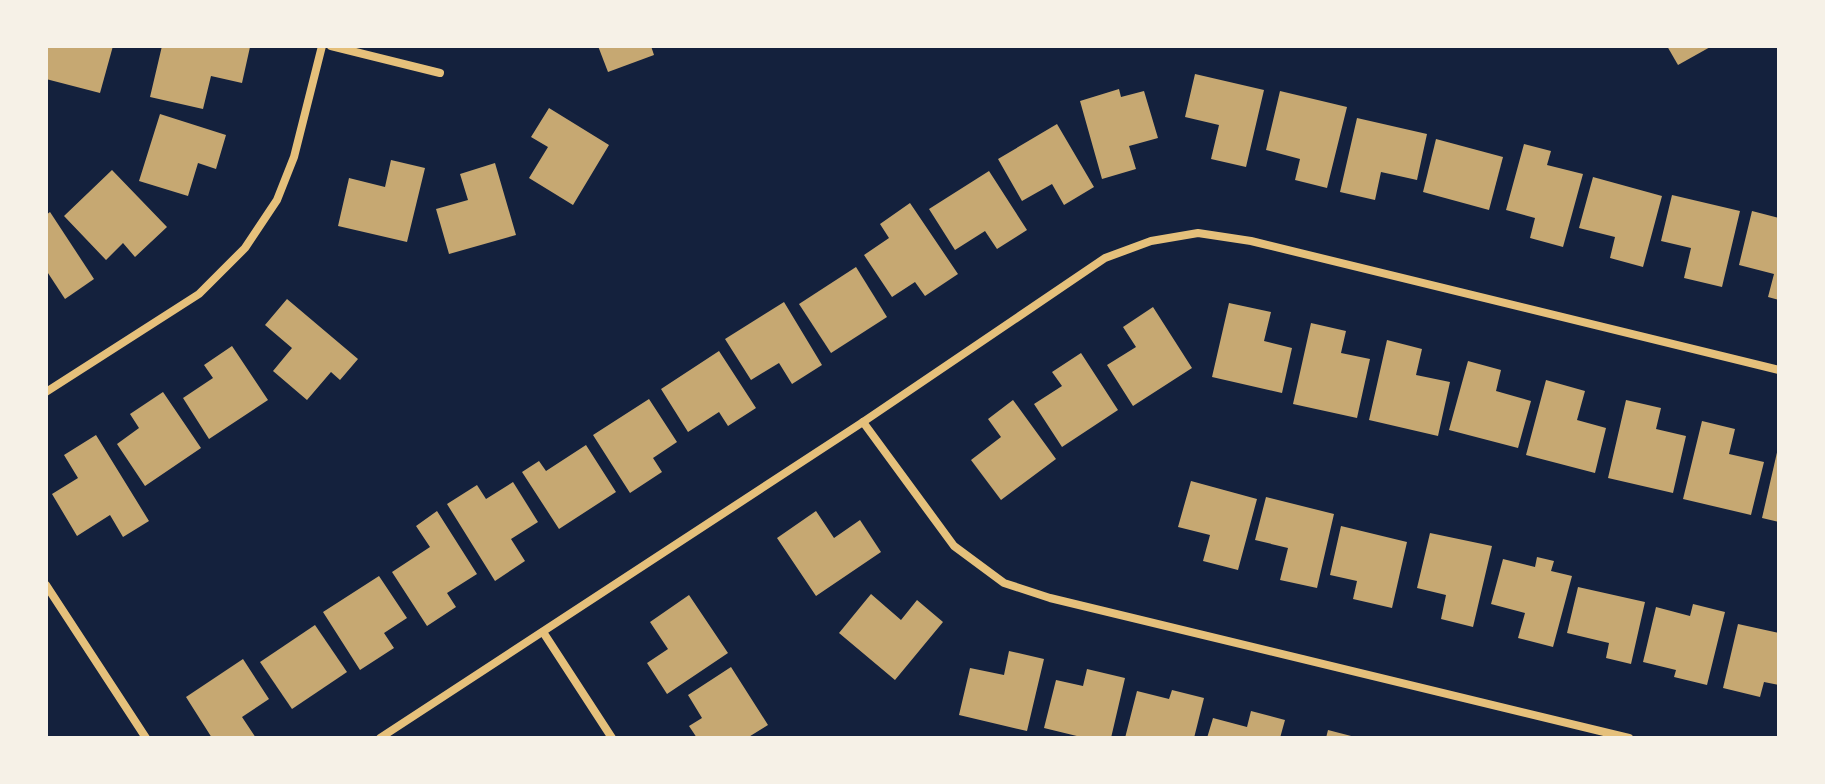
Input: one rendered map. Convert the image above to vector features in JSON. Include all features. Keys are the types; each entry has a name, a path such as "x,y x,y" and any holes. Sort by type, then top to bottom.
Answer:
{"street":[{"path":"46,392 199,294 245,248 277,200 294,157 322,46"},
{"path":"331,46 440,73"},
{"path":"380,738 863,422 1105,258 1151,241 1198,233 1251,241 1779,370"},
{"path":"863,422 954,546 1004,583 1050,598 1629,738"},
{"path":"46,585 146,738"},
{"path":"543,632 612,738"}],"building":[{"path":"46,46 113,46 100,93 46,79"},
{"path":"162,46 250,47 242,83 211,76 203,109 150,97"},
{"path":"598,46 651,46 654,55 608,72"},
{"path":"1667,46 1712,46 1678,65"},
{"path":"1195,74 1264,90 1246,167 1211,159 1219,125 1185,117"},
{"path":"1119,89 1121,97 1144,91 1158,138 1129,146 1136,169 1102,179 1080,101"},
{"path":"1280,91 1347,107 1327,188 1295,180 1300,159 1266,150"},
{"path":"549,108 609,145 573,205 529,178 548,147 531,137"},
{"path":"160,114 226,135 216,169 198,163 188,196 139,181"},
{"path":"1357,118 1427,134 1417,180 1381,172 1375,200 1340,192"},
{"path":"1057,124 1094,187 1064,205 1052,184 1022,201 998,159"},
{"path":"1436,139 1503,157 1489,210 1423,192"},
{"path":"1524,144 1551,151 1547,165 1583,174 1563,247 1530,238 1535,218 1506,210"},
{"path":"391,160 425,168 407,242 338,226 349,178 385,187"},
{"path":"495,163 516,235 449,254 436,209 468,200 460,174"},
{"path":"112,170 167,227 135,257 123,243 106,260 64,216"},
{"path":"989,171 1027,230 997,249 985,231 955,250 929,209"},
{"path":"1593,177 1662,196 1643,267 1610,258 1615,237 1579,228"},
{"path":"1672,195 1740,211 1722,287 1684,278 1691,248 1661,241"},
{"path":"910,203 958,274 925,296 915,282 892,297 864,255 889,238 880,224"},
{"path":"1752,211 1779,218 1779,300 1768,297 1774,274 1739,265"},
{"path":"50,212 94,279 65,299 46,270 46,215"},
{"path":"856,267 887,317 831,353 799,304"},
{"path":"287,299 358,359 340,380 331,372 307,400 273,371 292,348 265,325"},
{"path":"784,302 822,365 792,384 779,363 751,380 725,339"},
{"path":"1229,303 1271,312 1264,341 1292,348 1282,393 1212,377"},
{"path":"1153,307 1192,368 1133,406 1107,365 1136,347 1123,327"},
{"path":"1311,323 1346,331 1341,353 1370,359 1357,418 1293,404"},
{"path":"1387,340 1422,349 1416,375 1450,382 1438,436 1369,420"},
{"path":"232,346 268,400 209,439 183,398 213,378 204,365"},
{"path":"719,351 756,408 728,426 719,412 688,432 661,389"},
{"path":"1081,353 1118,410 1062,447 1034,404 1062,386 1052,372"},
{"path":"1468,361 1501,370 1496,391 1531,401 1518,448 1449,430"},
{"path":"1546,380 1585,391 1577,420 1606,428 1595,473 1526,455"},
{"path":"163,392 201,448 145,486 117,444 139,428 130,414"},
{"path":"649,399 677,442 653,458 662,472 630,493 593,435"},
{"path":"1013,400 1056,459 1001,500 971,460 1001,437 988,419"},
{"path":"1626,400 1661,408 1656,429 1686,436 1673,493 1608,478"},
{"path":"1702,421 1735,429 1729,454 1764,462 1751,515 1683,499"},
{"path":"96,435 149,521 123,537 110,515 77,536 52,494 78,478 64,455"},
{"path":"586,445 616,492 559,529 522,472 539,461 546,471"},
{"path":"1779,448 1779,522 1762,518"},
{"path":"1191,481 1257,499 1238,570 1203,561 1210,535 1178,527"},
{"path":"513,482 538,522 511,539 525,561 495,581 447,504 477,485 486,499"},
{"path":"1266,497 1334,514 1317,588 1280,580 1288,548 1255,540"},
{"path":"437,511 477,574 447,593 456,607 427,626 392,572 430,547 416,526"},
{"path":"816,511 834,538 860,520 881,552 816,596 777,538"},
{"path":"1341,526 1407,542 1392,608 1353,599 1357,581 1330,575"},
{"path":"1430,533 1492,546 1473,627 1441,619 1446,595 1417,588"},
{"path":"1537,557 1554,561 1551,571 1572,576 1553,647 1518,638 1525,613 1491,604 1503,559 1535,567"},
{"path":"379,576 407,618 384,633 394,648 360,670 323,612"},
{"path":"1578,587 1645,602 1631,664 1606,658 1609,643 1567,633"},
{"path":"871,594 901,620 917,600 943,622 895,680 839,633"},
{"path":"689,595 728,653 667,694 647,663 668,649 650,622"},
{"path":"1693,604 1725,612 1707,685 1674,677 1676,670 1643,662 1656,607 1690,616"},
{"path":"1738,624 1779,633 1779,685 1764,682 1760,697 1723,688"},
{"path":"315,625 347,672 292,709 260,662"},
{"path":"1009,651 1044,659 1027,731 959,715 970,668 1004,675"},
{"path":"243,659 269,699 242,717 256,738 212,738 186,697"},
{"path":"731,667 768,725 747,738 697,738 689,726 702,718 688,695"},
{"path":"1087,669 1125,678 1111,738 1085,738 1044,728 1056,680 1083,686"},
{"path":"1172,690 1204,698 1194,738 1125,738 1137,691 1169,699"},
{"path":"1251,711 1285,720 1280,738 1207,738 1213,718 1247,727"},
{"path":"1328,730 1355,737 1355,738 1326,738"}]}
